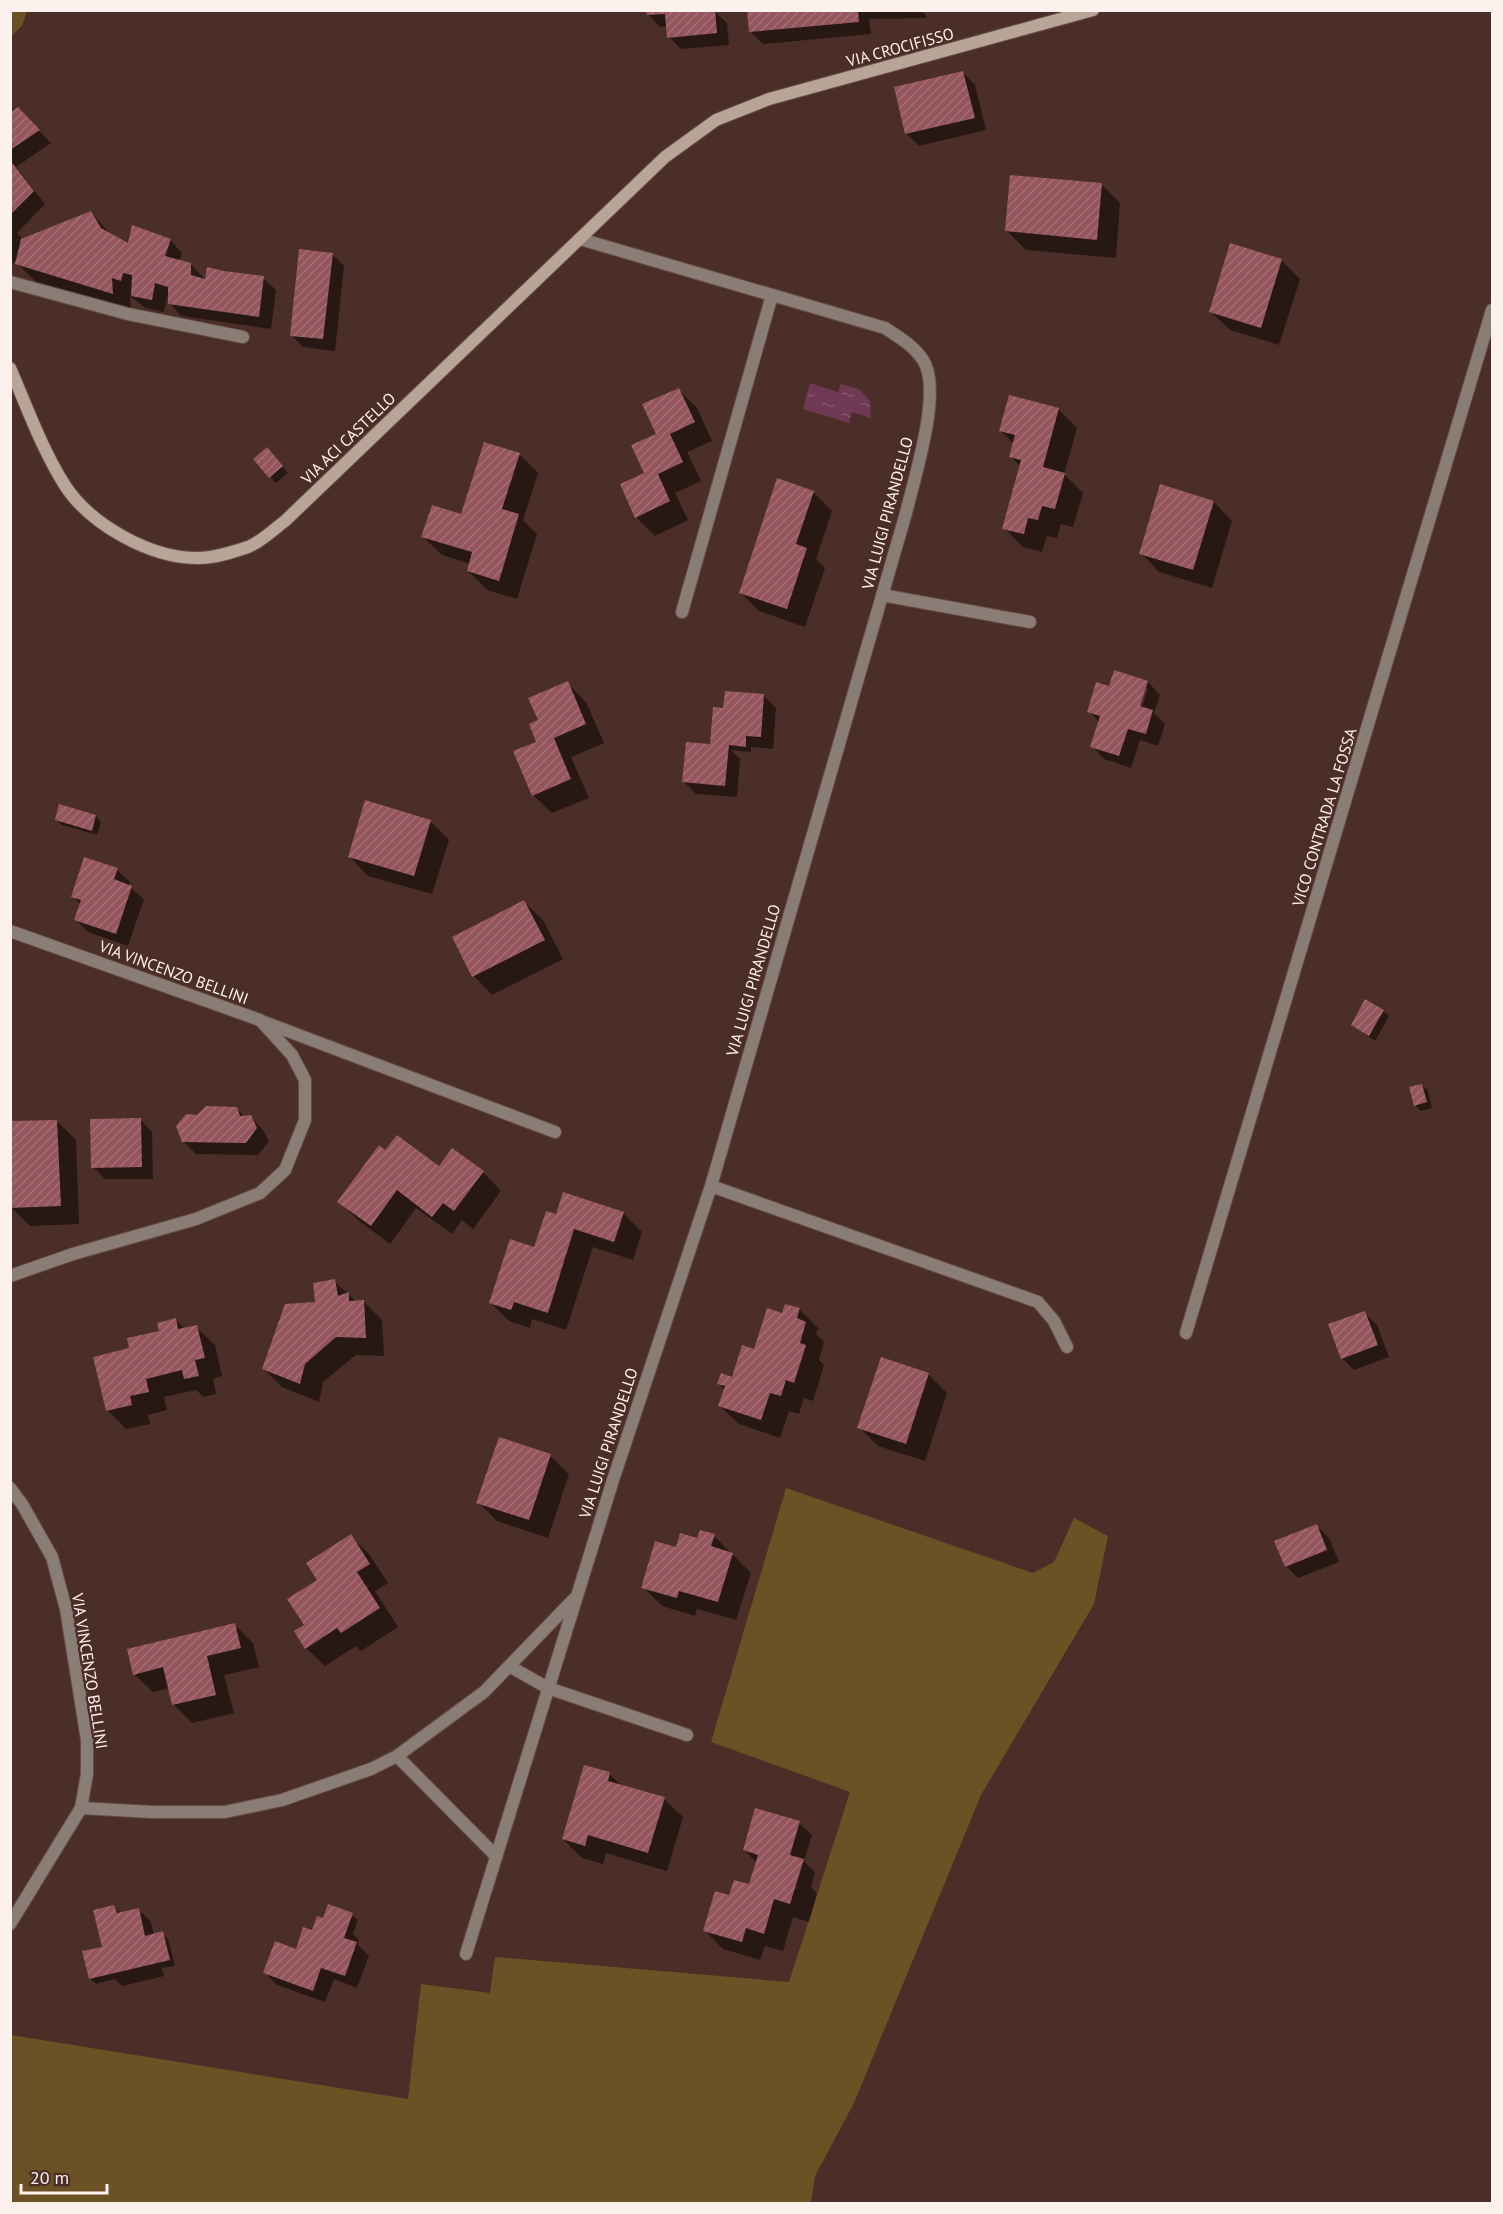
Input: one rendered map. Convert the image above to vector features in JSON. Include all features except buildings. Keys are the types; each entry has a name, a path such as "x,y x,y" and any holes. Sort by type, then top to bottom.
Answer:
{"street":[{"name":"VIA CROCIFISSO","path":"716,120 769,99 1093,10"},
{"name":"VIA ACI CASTELLO","path":"10,368 40,441 65,486 113,532 170,556 200,558 251,546 285,521 665,157 716,120"},
{"name":"VIA LUIGI PIRANDELLO","path":"466,1954 613,1480 711,1186 906,513 927,426 931,388 925,362 907,343 885,328 580,239"},
{"path":"10,282 128,314 243,337"},
{"path":"682,612 772,295"},
{"name":"VICO CONTRADA LA FOSSA","path":"1186,1333 1492,310"},
{"path":"882,595 1030,622"},
{"name":"VIA VINCENZO BELLINI","path":"10,931 260,1020 292,1055 305,1080 305,1120 285,1170 260,1193 196,1219 73,1254 10,1276"},
{"path":"260,1020 555,1132"},
{"path":"711,1186 1038,1302 1054,1321 1067,1347"},
{"name":"VIA VINCENZO BELLINI","path":"10,1488 22,1504 52,1557 66,1609 87,1740 87,1773 81,1808 10,1924"},
{"path":"81,1808 152,1812 225,1812 282,1800 371,1769 397,1756 484,1692 577,1597"},
{"path":"510,1666 548,1688 687,1735"},
{"path":"397,1756 496,1856"}],"shaded area":[{"path":"11,10 27,11 22,26 11,36"},
{"path":"786,1488 1033,1573 1054,1562 1074,1518 1108,1536 1094,1604 981,1795 854,2103 815,2176 811,2203 11,2203 11,2035 408,2099 421,1984 490,1993 495,1957 789,1982 850,1792 711,1742"}],"water":[{"path":"810,383 838,392 841,384 859,389 870,401 871,418 852,412 849,423 803,409"}]}
